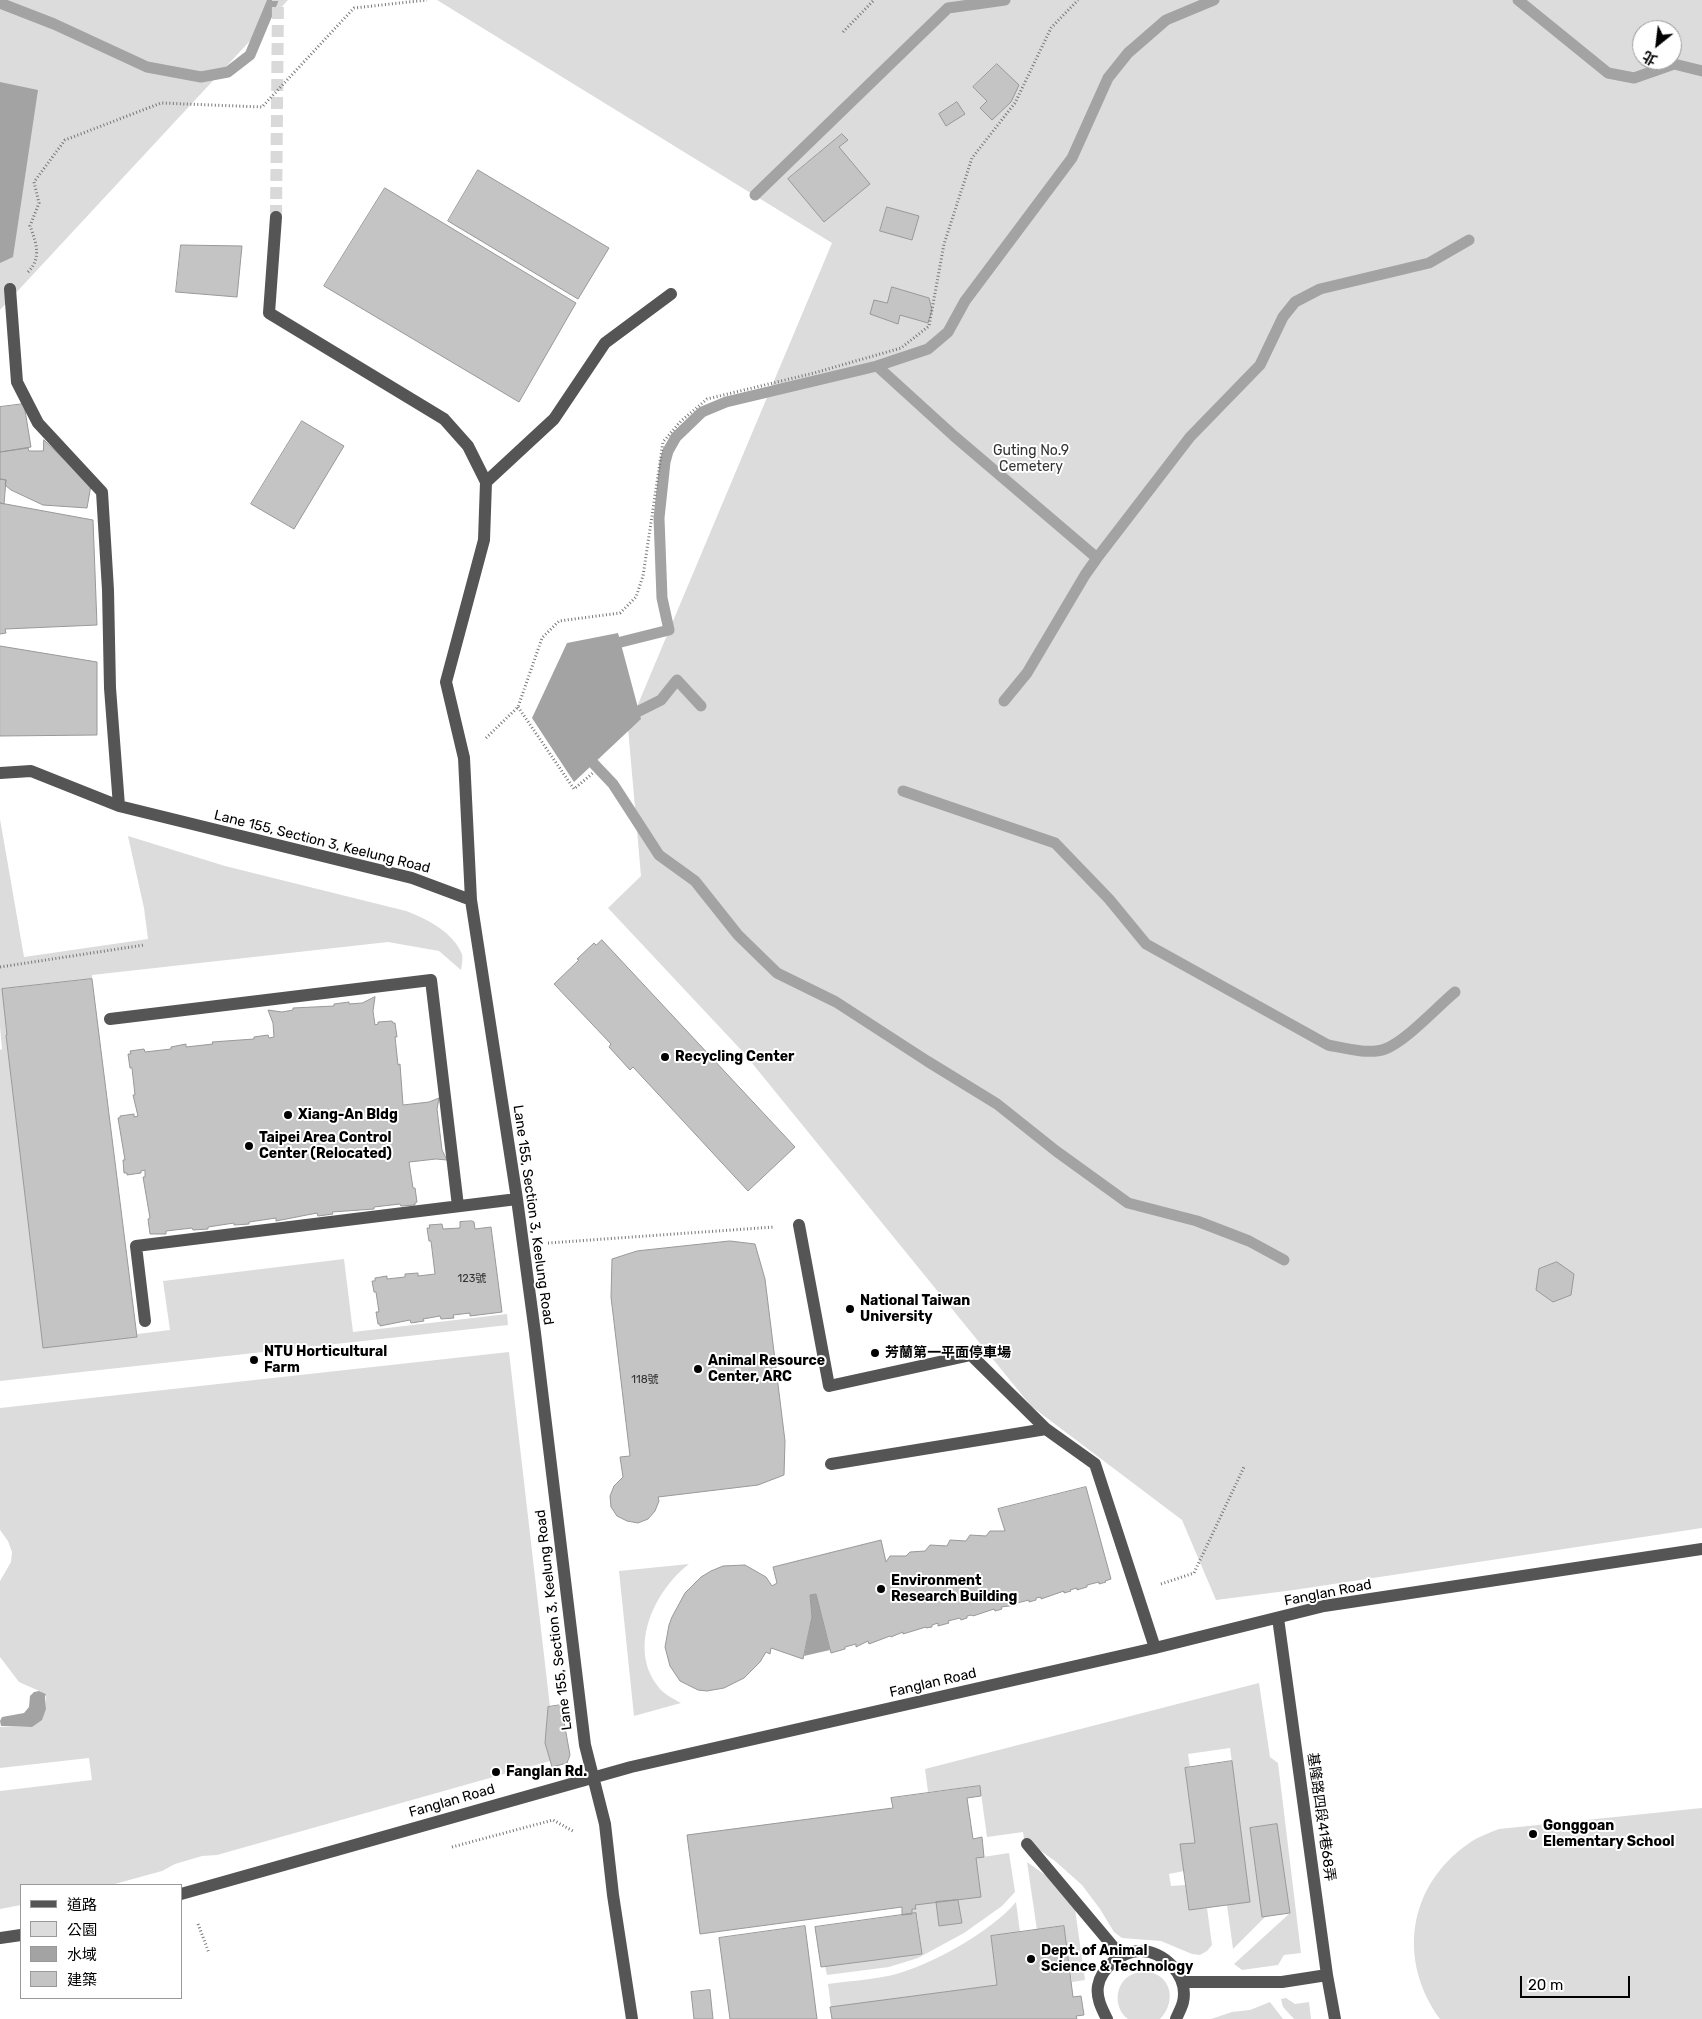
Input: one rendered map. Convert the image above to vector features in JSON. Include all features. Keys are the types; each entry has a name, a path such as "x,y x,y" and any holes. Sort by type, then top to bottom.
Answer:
{"street":[{"path":"276,217 269,313 444,419 468,446 486,482 484,540 446,682 464,758 471,900"},
{"path":"10,289 17,382 38,423 102,492 108,590 110,688 119,806"},
{"path":"486,482 554,418 605,343 671,294"},
{"name":"Lane 155, Section 3, Keelung Road","path":"0,773 32,771 119,806 412,878 471,900 517,1199 584,1745 605,1824 613,1895 632,2019"},
{"path":"110,1019 430,980 458,1206"},
{"path":"145,1321 136,1246 517,1199"},
{"path":"799,1225 829,1386 971,1355 1046,1428 1095,1464 1155,1648"},
{"path":"831,1464 1046,1428"},
{"name":"Fanglan Road","path":"182,1894 632,1767 1155,1648 1324,1606 1702,1549"},
{"name":"基隆路四段41巷68弄","path":"1278,1618 1327,1975 1335,2019"},
{"path":"1027,1844 1120,1956"},
{"path":"0,1938 20,1935"},
{"path":"1107,2019 1100,2005 1098,1986 1106,1969 1120,1956 1139,1951 1158,1954 1173,1966 1183,1982 1184,2001 1176,2019"},
{"path":"1183,1982 1282,1982 1327,1975"}],"path":[{"path":"10,289 33,266 38,248 30,226 39,203 34,182 65,140 161,103 262,107 354,8 427,0"},
{"path":"843,32 874,0"},
{"path":"464,758 518,707 542,638 559,621 620,613 636,598 643,576 663,442 681,421 707,399 814,373 900,348 929,326 944,244 972,158 1015,103 1051,28 1078,0"},
{"path":"518,707 574,788 594,772"},
{"path":"0,967 144,945"},
{"path":"523,1244 799,1225"},
{"path":"1137,1592 1194,1573 1244,1467"},
{"path":"198,1924 209,1953"}],"green space":[{"path":"0,0 288,0 0,310"},
{"name":"Guting No.9 Cemetery","path":"437,0 1702,0 1702,1528 1294,1590 1216,1600 1182,1520 1031,1406 743,1052 608,908 641,876 628,728 832,243"},
{"path":"0,819 24,957 148,939 144,908 128,836 225,866 406,911 431,922 446,933 458,946 462,954 461,970 439,951 388,942 92,975 92,979 2,989 43,1348 137,1337 137,1334 170,1330 163,1281 344,1259 353,1332 507,1314 508,1325 0,1381 0,1050 2,1049 0,1027"},
{"path":"509,1352 550,1707 548,1707 545,1743 550,1761 217,1855 202,1856 175,1864 162,1871 115,1884 20,1884 20,1905 0,1909 0,1791 92,1780 89,1758 0,1768 0,1727 32,1727 46,1709 46,1694 19,1682 0,1657 0,1581 11,1562 12,1552 8,1541 0,1530 0,1408"},
{"path":"689,1564 666,1588 656,1603 645,1636 645,1653 649,1670 657,1685 668,1696 681,1703 634,1716 619,1571"},
{"path":"1259,1683 1270,1757 1278,1763 1301,1953 1284,1955 1278,1965 1242,1970 1234,1964 1290,1913 1277,1825 1250,1828 1262,1916 1266,1916 1233,1949 1227,1905 1250,1901 1230,1748 1188,1754 1190,1767 1185,1768 1195,1843 1180,1844 1184,1871 1169,1874 1171,1886 1185,1885 1189,1910 1207,1908 1212,1945 1200,1955 1192,1954 1161,1941 1122,1938 1114,1932 1082,1885 1055,1861 1024,1839 1023,1832 987,1837 980,1786 928,1792 925,1769"},
{"path":"1702,1808 1702,2019 1440,2019 1426,1996 1418,1973 1414,1949 1415,1925 1421,1902 1432,1881 1448,1861 1468,1844 1479,1837 1499,1829"},
{"path":"1009,1853 1015,1892 1002,1906 964,1933 918,1958 889,1967 827,1975 825,1966 922,1954 917,1914 912,1914 912,1909 915,1909 915,1905 936,1902 939,1926 962,1923 958,1900 976,1858"},
{"path":"1027,1862 1048,1877 1075,1909 1085,1980 1072,1982 1064,1926 1037,1930"},
{"path":"1016,1902 1020,1932 991,1936 997,1985 831,2007 828,1984 888,1976 921,1965 975,1936 991,1925"},
{"path":"1141,1971 1151,1972 1160,1976 1168,1987 1170,1993 1168,2007 1160,2019 1128,2019 1123,2015 1118,2004 1118,1991 1124,1980"},
{"path":"1286,1998 1295,2004 1309,2002 1311,2019 1294,2019 1283,2007 1281,1999"},
{"path":"1270,2002 1283,2019 1211,2019 1232,2012 1250,2010"}],"water":[{"path":"0,82 38,90 13,257 0,263"},
{"path":"618,633 641,719 574,782 532,718 567,643"},
{"path":"816,1594 830,1650 804,1656 812,1617 810,1595"},
{"path":"39,1691 46,1694 46,1709 42,1720 32,1727 1,1726 0,1721 2,1717 24,1713 29,1707 30,1696 34,1692"}],"building":[{"path":"997,64 1019,85 1011,102 992,120 980,108 987,101 973,87"},
{"path":"957,102 965,114 946,126 939,114"},
{"path":"842,134 848,140 839,147 870,184 824,222 788,179"},
{"path":"478,170 609,248 578,299 448,221"},
{"path":"385,188 576,303 519,402 324,286"},
{"path":"887,207 919,216 912,240 880,231"},
{"path":"181,245 242,246 237,297 176,292"},
{"path":"892,287 929,298 932,310 928,323 900,315 898,324 870,314 874,300 887,303"},
{"path":"24,404 31,447 0,452 0,407"},
{"path":"302,421 344,446 294,529 251,504"},
{"path":"44,440 91,485 87,508 43,505 11,490 5,485 6,480 0,479 0,452 28,448 29,451 43,451"},
{"path":"0,479 6,480 4,504 0,503"},
{"path":"0,503 93,520 97,625 5,629 6,633 0,634"},
{"path":"0,646 97,662 97,735 0,736"},
{"name":"Recycling Center","path":"602,940 795,1147 748,1191 633,1067 630,1070 609,1047 611,1044 554,984 594,943 596,945"},
{"path":"92,979 137,1337 43,1348 2,989"},
{"name":"Xiang-An Bldg","path":"375,997 373,1011 375,1025 378,1022 392,1021 395,1023 403,1105 429,1102 439,1098 437,1109 442,1150 447,1160 436,1159 409,1162 417,1202 415,1205 401,1206 400,1204 374,1207 374,1209 332,1212 333,1214 318,1216 317,1213 276,1221 276,1218 249,1222 249,1224 234,1225 234,1223 208,1227 208,1229 193,1230 192,1228 166,1231 166,1234 150,1234 148,1219 150,1218 143,1177 145,1177 145,1170 141,1171 141,1173 127,1175 127,1173 124,1173 123,1160 125,1160 118,1118 134,1114 134,1117 138,1116 133,1095 135,1095 132,1068 130,1068 128,1054 131,1054 130,1051 144,1049 145,1052 171,1049 171,1047 186,1044 186,1047 213,1044 212,1042 254,1039 254,1037 268,1035 269,1038 274,1037 273,1023 268,1010 282,1012 293,1010 293,1008 334,1006 334,1004 349,1002 349,1004 362,1003"},
{"path":"460,1222 474,1222 475,1229 491,1227 502,1312 470,1316 470,1313 453,1315 454,1318 441,1319 440,1316 423,1319 424,1321 411,1323 410,1320 380,1326 376,1312 379,1312 376,1292 374,1292 372,1281 375,1281 375,1278 387,1276 387,1279 405,1277 405,1274 418,1273 418,1276 435,1274 431,1241 429,1241 427,1228 430,1228 429,1225 442,1224 443,1229 460,1228"},
{"name":"Animal Resource Center, ARC","path":"730,1241 755,1244 765,1279 785,1441 784,1475 758,1485 658,1497 659,1501 655,1511 648,1519 638,1523 627,1521 617,1516 611,1507 610,1496 614,1486 623,1477 620,1457 630,1456 611,1297 612,1259 637,1251"},
{"path":"1557,1262 1574,1274 1571,1295 1553,1302 1536,1290 1539,1269"},
{"name":"Environment Research Building","path":"1086,1487 1111,1579 1106,1582 1087,1585 1087,1587 1077,1590 1077,1588 1064,1593 1064,1591 1041,1599 1041,1597 1036,1598 1036,1600 1029,1602 1029,1600 1017,1603 1017,1605 1001,1607 1002,1609 995,1611 994,1609 973,1616 967,1616 967,1618 961,1620 960,1618 948,1621 949,1623 938,1626 938,1623 932,1625 932,1627 903,1634 903,1632 869,1644 868,1641 856,1647 856,1644 831,1653 816,1594 810,1595 812,1617 803,1659 771,1648 770,1654 766,1652 760,1662 744,1678 724,1688 707,1691 698,1690 680,1681 670,1666 665,1647 672,1617 685,1593 701,1577 711,1571 723,1566 745,1565 766,1577 772,1586 777,1583 773,1567 881,1540 886,1562 890,1556 906,1556 910,1552 925,1551 930,1545 947,1546 950,1540 966,1541 970,1535 986,1536 990,1531 1005,1531 998,1509"},
{"path":"561,1705 570,1755 567,1763 552,1767 545,1743 548,1707"},
{"path":"1232,1761 1250,1902 1189,1910 1180,1844 1195,1843 1185,1768"},
{"path":"980,1786 981,1796 967,1798 973,1839 982,1837 984,1857 976,1858 981,1897 915,1905 916,1909 912,1909 912,1914 902,1915 902,1907 700,1934 687,1835 893,1808 891,1798"},
{"path":"1277,1824 1290,1913 1262,1917 1250,1828"},
{"path":"958,1900 962,1923 939,1926 936,1902"},
{"path":"916,1913 922,1954 821,1967 815,1927"},
{"path":"805,1926 817,2019 730,2019 719,1938"},
{"name":"Dept. of Animal Science & Technology","path":"1064,1926 1073,1997 1081,1996 1084,2015 1076,2016 1077,2019 832,2019 830,2007 997,1985 991,1936"},
{"path":"710,1990 713,2019 694,2019 691,1992"}],"waterway":[{"path":"0,3 54,24 147,67 201,77 228,72 250,55 273,0"},
{"path":"755,195 948,8 1005,0"},
{"path":"877,366 928,349 948,332 965,301 1072,158 1108,78 1128,53 1166,20 1214,0"},
{"path":"1518,0 1608,73 1634,78 1674,64 1702,71"},
{"path":"621,642 669,630 662,598 659,518 665,462 668,451 676,437 702,412 726,402 877,366 954,436 1097,558 1190,437 1260,365 1283,317 1295,302 1320,289 1429,263 1469,240"},
{"path":"1004,701 1027,673 1097,558"},
{"path":"639,711 661,700 677,680 701,706"},
{"path":"594,764 613,784 659,855 695,881 738,935 777,973 836,1002 997,1104 1056,1151 1128,1203 1197,1221 1249,1241 1284,1260"},
{"path":"903,791 1055,843 1109,899 1146,944 1328,1045 1364,1051 1385,1049 1412,1031 1455,992"}],"tunnel":[{"path":"276,217 278,0"}],"place":[{"name":"Recycling Center","path":"665,1057"},
{"name":"Xiang-An Bldg","path":"288,1115"},
{"name":"Taipei Area Control Center (Relocated)","path":"249,1146"},
{"name":"National Taiwan University","path":"850,1309"},
{"name":"芳蘭第一平面停車場","path":"875,1353"},
{"name":"NTU Horticultural Farm","path":"254,1360"},
{"name":"Animal Resource Center, ARC","path":"698,1369"},
{"name":"Environment Research Building","path":"881,1589"},
{"name":"Fanglan Rd.","path":"496,1772"},
{"name":"Gonggoan Elementary School","path":"1533,1834"},
{"name":"Dept. of Animal Science & Technology","path":"1031,1959"}]}
